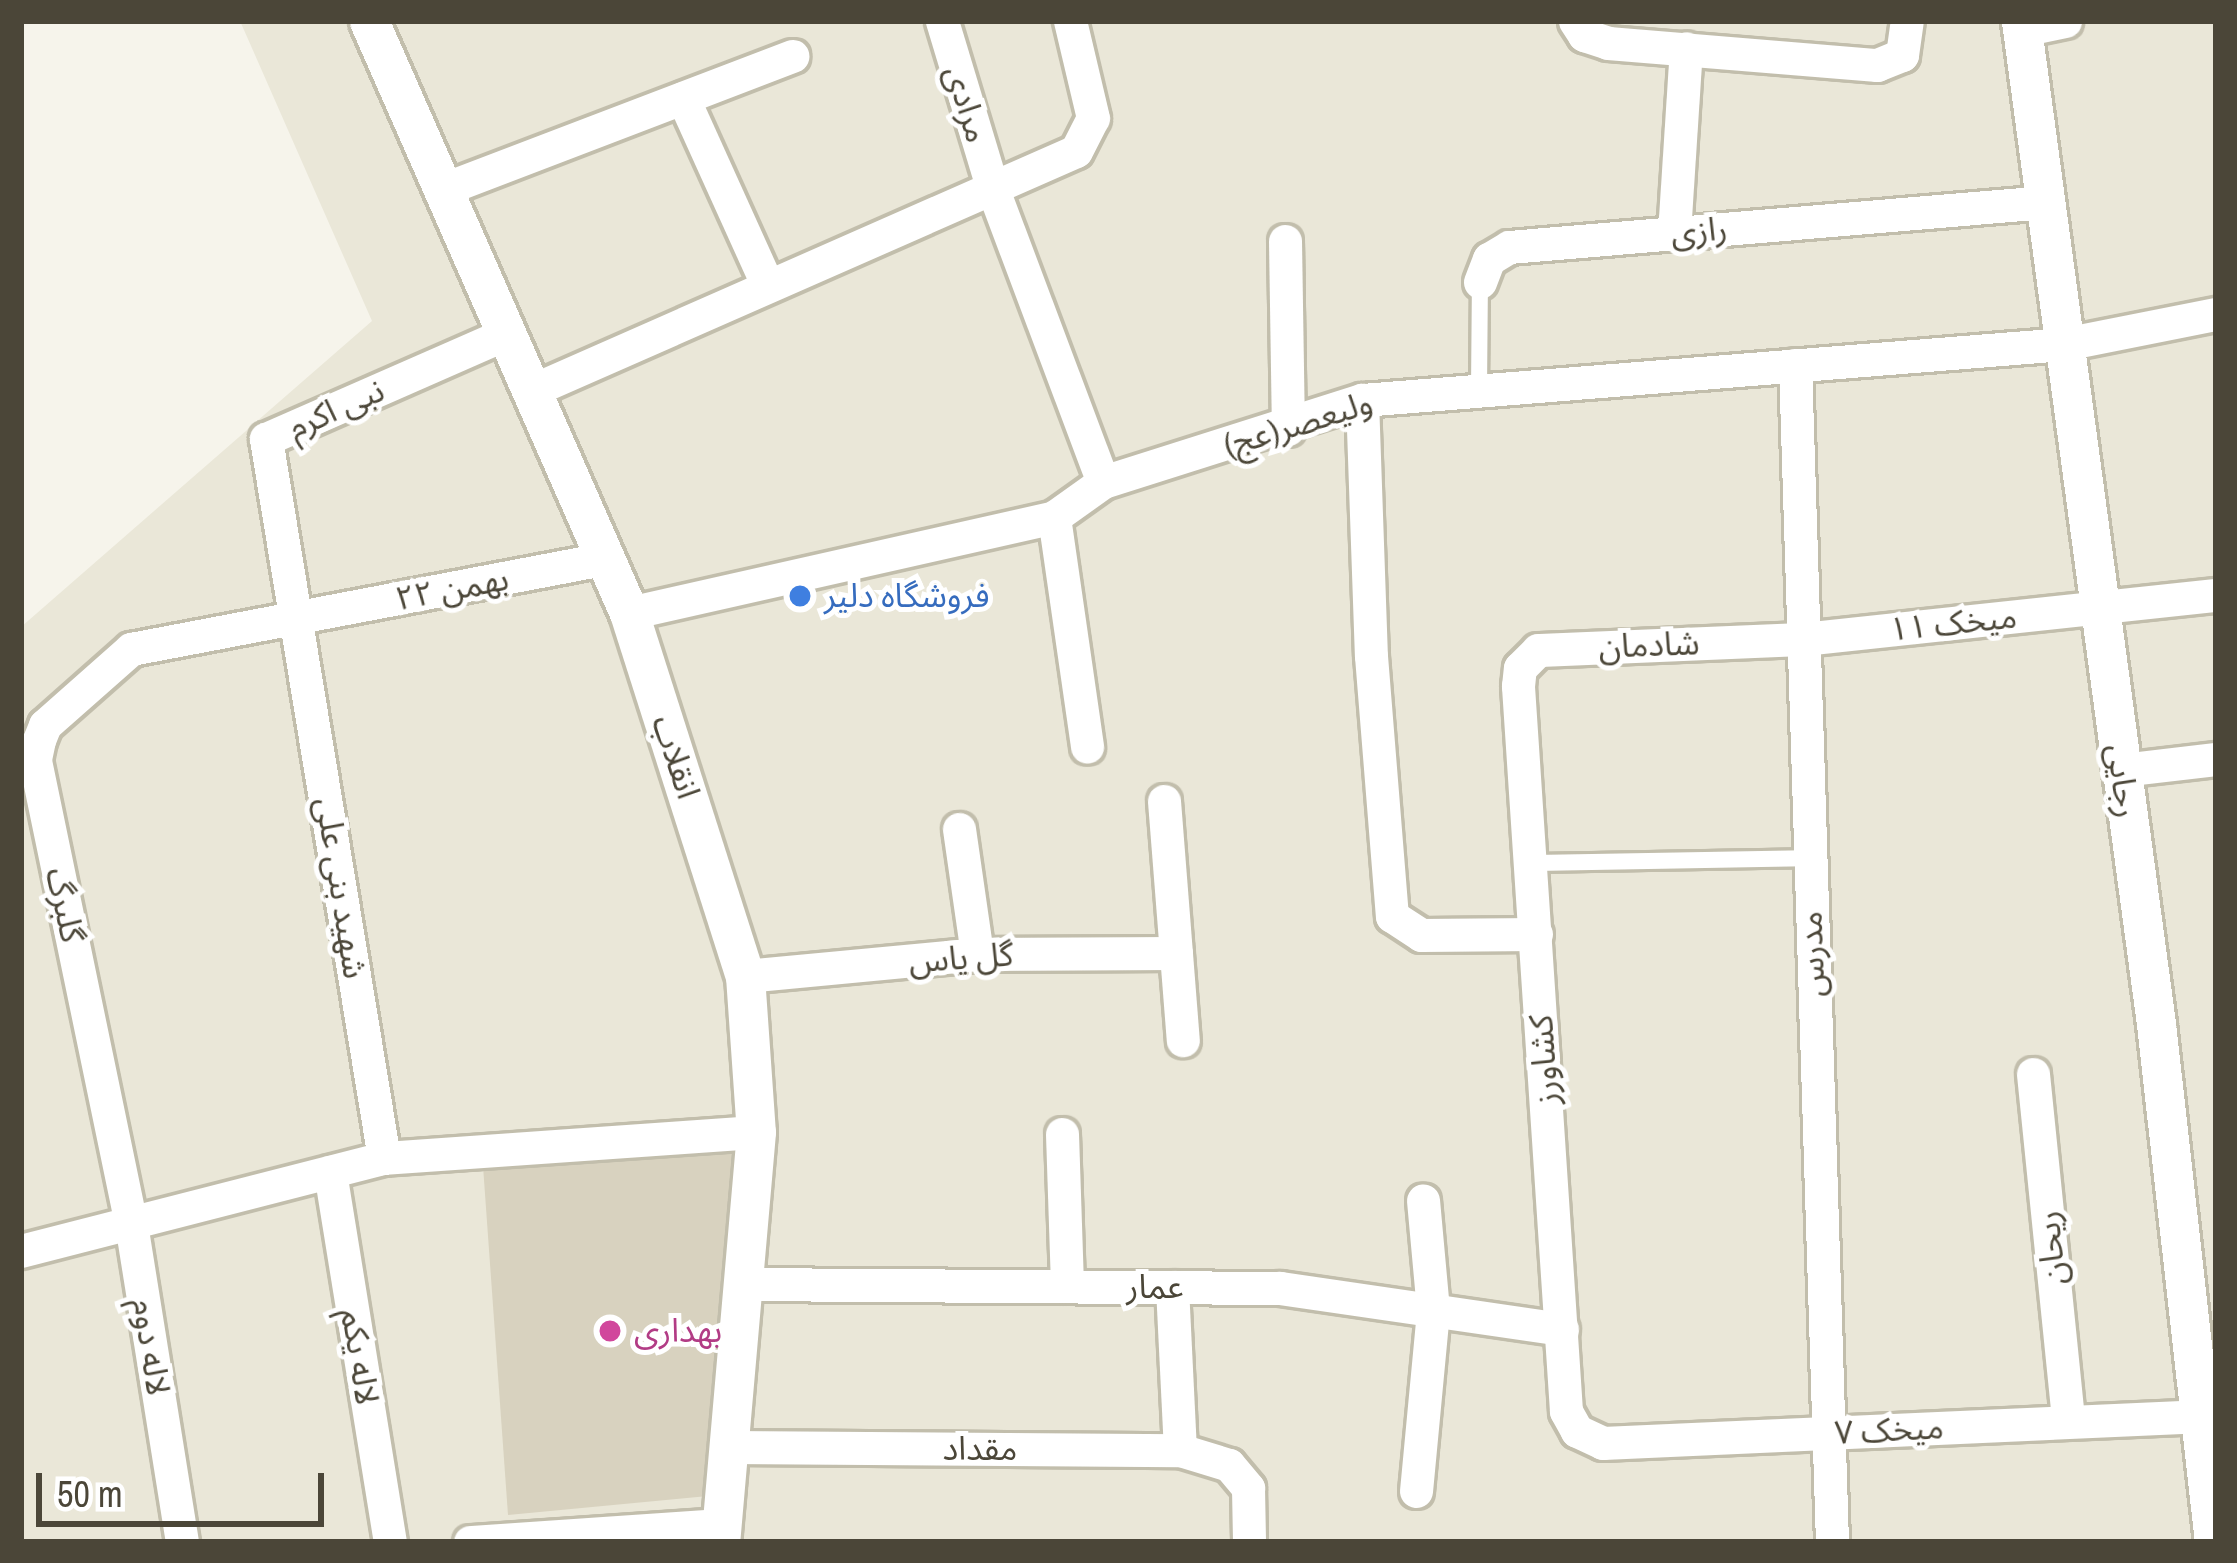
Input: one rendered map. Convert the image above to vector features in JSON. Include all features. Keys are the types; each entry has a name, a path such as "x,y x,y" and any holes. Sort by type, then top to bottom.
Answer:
{"street":[{"name":"انقلاب","path":"369,21 629,613 746,976 757,1132 721,1534"},
{"name":"مرادی","path":"942,21 992,187 1103,482"},
{"path":"533,390 1076,151 1093,118 1070,21"},
{"path":"1575,21 1584,35 1608,43 1687,48 1730,36 1877,65 1902,56 1907,21"},
{"path":"2021,26 2065,21"},
{"name":"رجایی","path":"2021,26 2209,1423 2214,1542"},
{"path":"1674,233 1687,48"},
{"path":"444,189 792,56"},
{"path":"683,98 768,286"},
{"name":"رازی","path":"1480,282 1489,259 1509,247 2046,202"},
{"path":"1285,241 1288,429"},
{"name":"ولیعصر(عج)","path":"629,613 1054,518 1103,482 1288,429 1362,400 2064,344 2216,314"},
{"name":"نبی اکرم","path":"298,619 266,440 508,334"},
{"name":"مدرس","path":"1796,365 1832,1542"},
{"path":"1362,400 1371,656 1392,916 1421,935 1536,934"},
{"path":"1054,518 1087,747"},
{"name":"۲۲ بهمن","path":"298,619 605,559"},
{"name":"میخک ۱۱","path":"1803,639 2216,596"},
{"name":"شهید بنی علی","path":"298,619 384,1158"},
{"name":"گلبرگ","path":"130,1224 35,759 39,740 45,725 131,650 298,619"},
{"name":"شادمان","path":"1518,686 1520,668 1538,650 1803,639"},
{"name":"کشاورز","path":"1518,686 1566,1411 1577,1431"},
{"path":"2122,770 2216,759"},
{"path":"1164,801 1183,1040"},
{"path":"959,829 976,954"},
{"name":"گل یاس","path":"746,976 976,954 1176,953"},
{"name":"ریحان","path":"2033,1074 2068,1421"},
{"path":"21,1251 384,1158 757,1132"},
{"path":"1062,1134 1067,1286"},
{"name":"لاله یکم","path":"330,1172 390,1542"},
{"path":"1416,1491 1433,1310 1423,1200"},
{"name":"لاله دوم","path":"130,1224 182,1542"},
{"name":"عمار","path":"744,1284 1280,1288 1562,1329"},
{"path":"1172,1287 1180,1450"},
{"name":"میخک ۷","path":"1577,1431 1603,1443 2068,1421 2209,1423"},
{"name":"مقداد","path":"729,1447 1180,1450 1229,1465 1248,1488 1249,1542"},
{"path":"470,1542 721,1534"}],"lane":[{"name":"رازی","path":"1479,390 1480,282"},
{"path":"1529,862 1810,858"}],"shaded area":[{"path":"240,21 2216,21 2216,1542 21,1542 21,627 372,321"}],"building":[{"name":"بهداری","path":"743,1150 708,1496 508,1515 483,1166"}],"place":[{"name":"فروشگاه دلیر","path":"800,596"},
{"name":"بهداری","path":"610,1331"}]}
